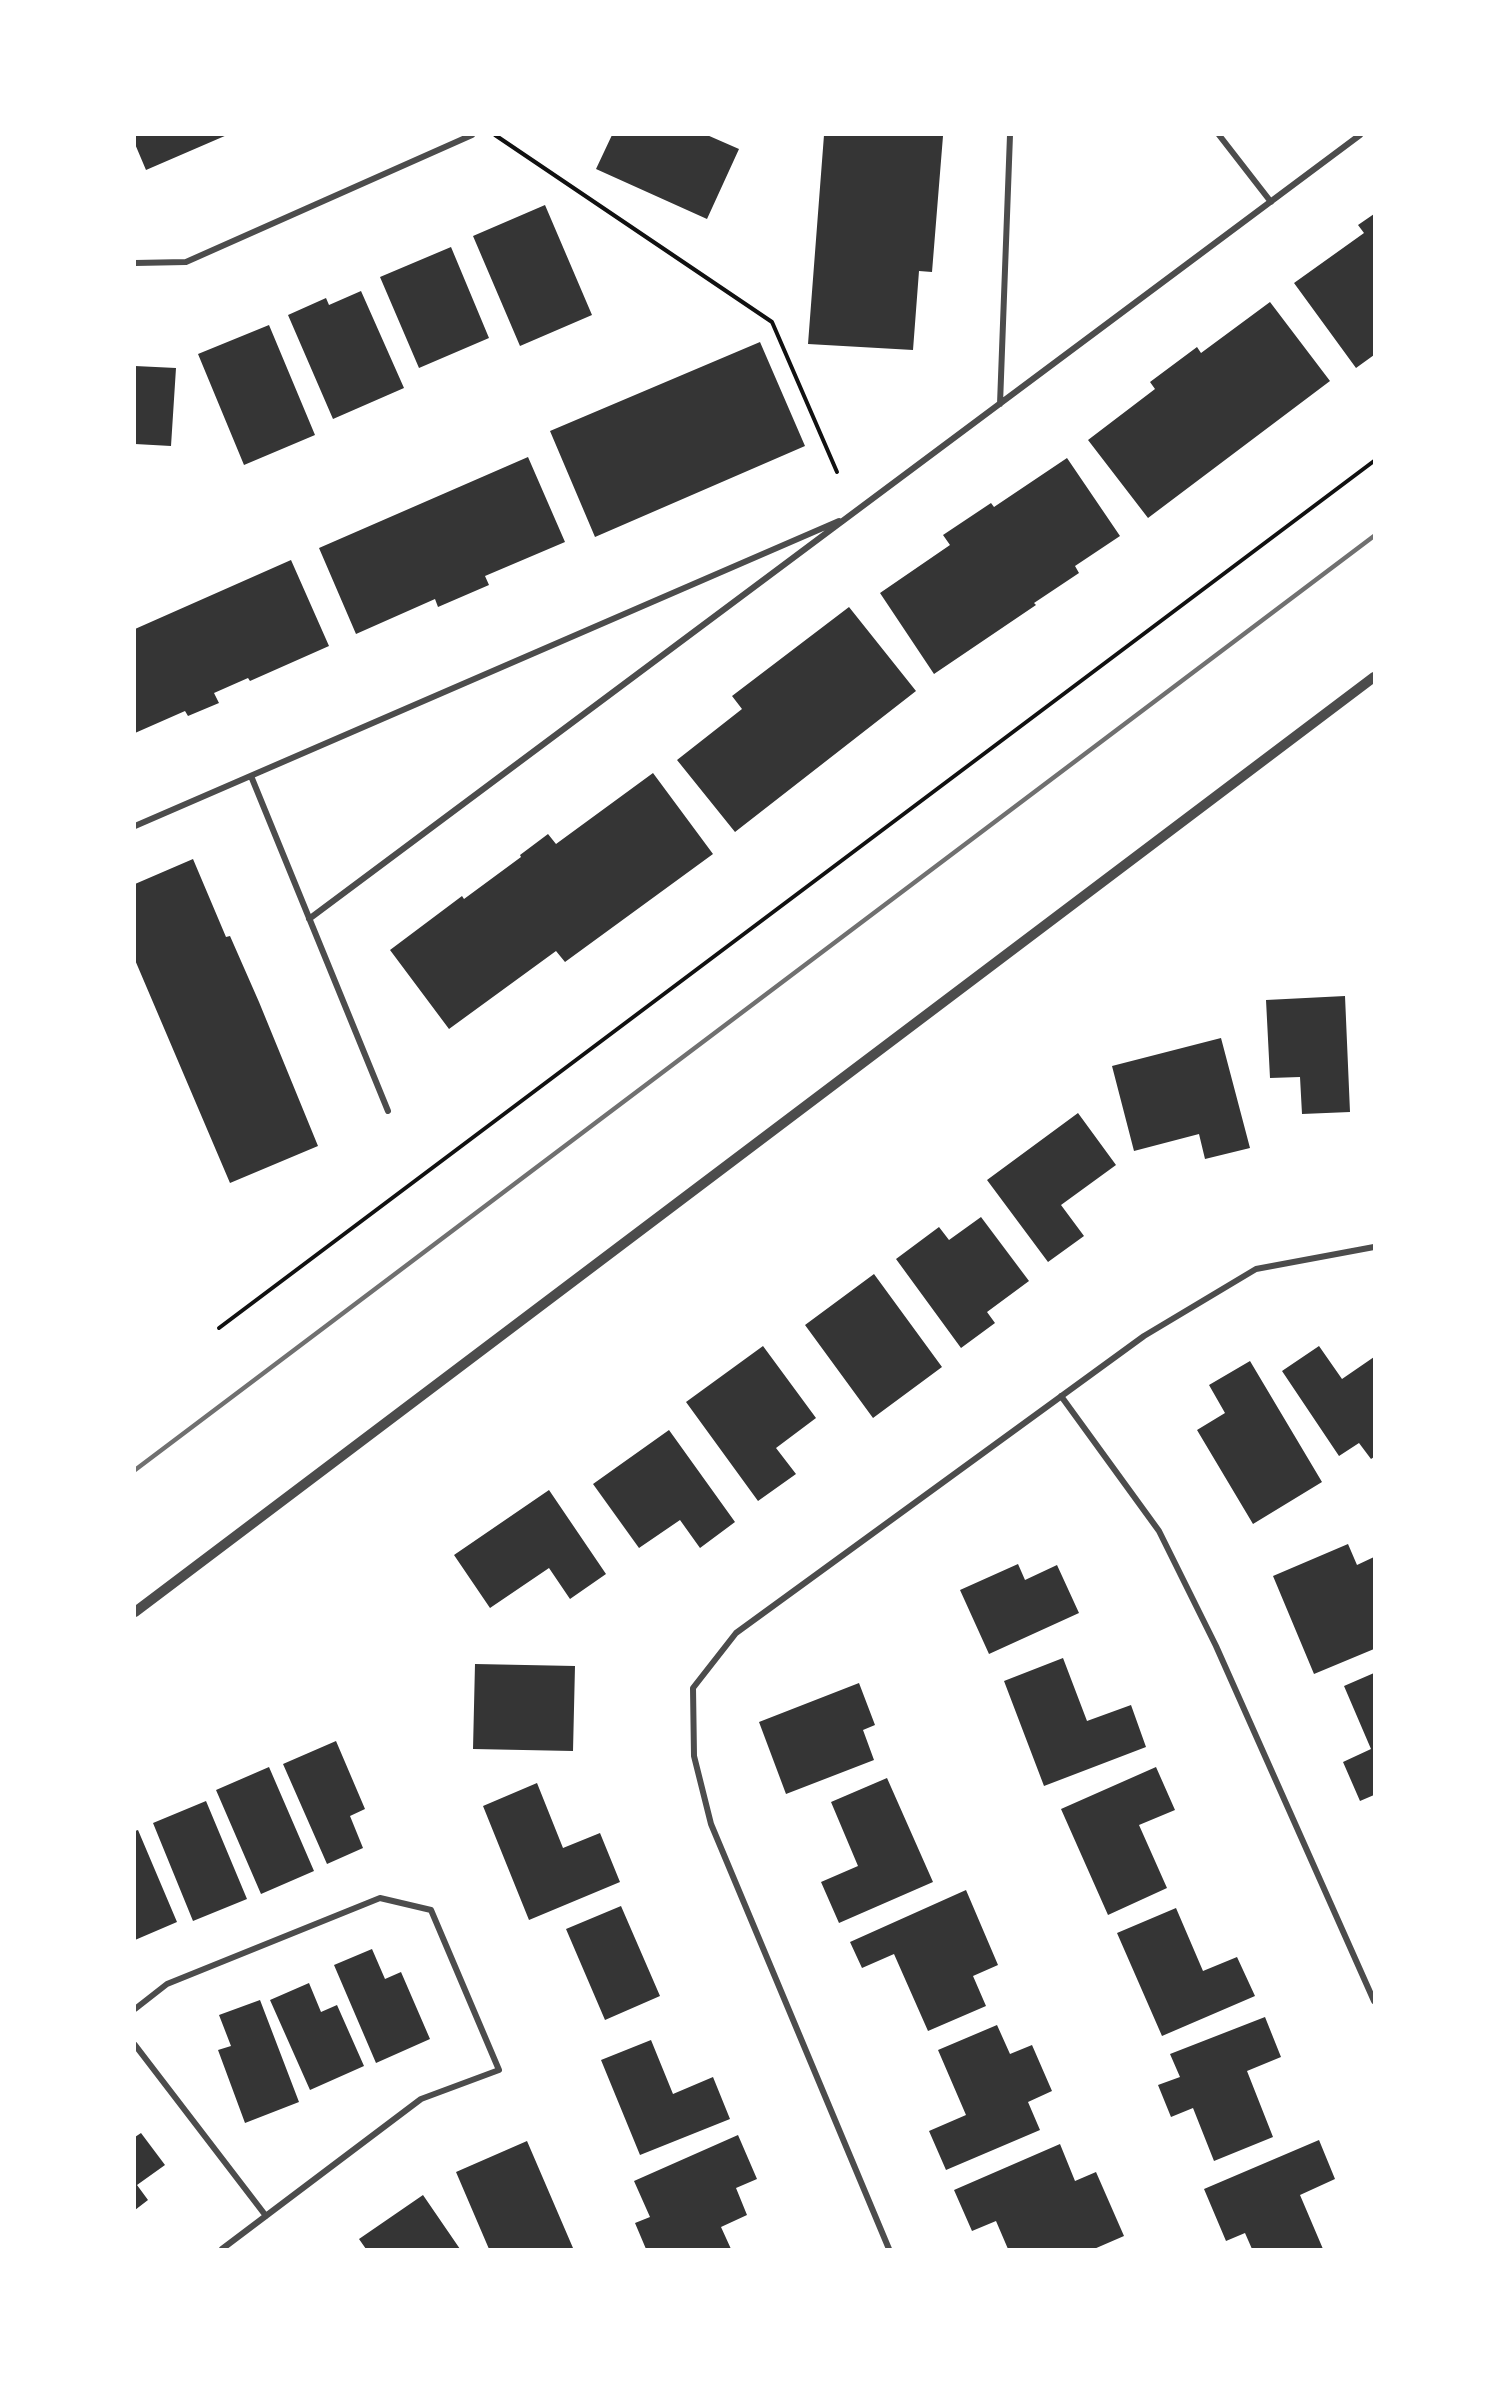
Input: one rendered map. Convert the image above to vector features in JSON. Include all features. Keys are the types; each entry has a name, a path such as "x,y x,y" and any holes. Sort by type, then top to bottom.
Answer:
{"street":[{"path":"135,263 186,262 472,135"},
{"path":"1000,404 1010,135"},
{"path":"1220,135 1271,202"},
{"path":"309,919 1360,135"},
{"path":"135,826 848,517"},
{"path":"135,1612 1374,677"},
{"path":"251,776 388,1111"},
{"path":"889,2249 711,1824 694,1756 693,1688 736,1633 1144,1336 1256,1269 1374,1247"},
{"path":"1061,1396 1159,1531 1216,1646 1374,2001"},
{"path":"135,2008 166,1984 380,1898 432,1910 499,2070 421,2099 222,2249"},
{"path":"135,2045 266,2216"}],"path":[{"path":"495,135 772,322 837,472"},
{"path":"219,1328 1374,461"}],"building":[{"path":"135,135 227,135 146,170 135,144"},
{"path":"612,135 707,135 739,149 707,219 596,169"},
{"path":"824,135 943,136 932,272 919,271 913,350 808,344"},
{"path":"545,205 592,315 520,346 473,236"},
{"path":"1374,214 1374,355 1356,368 1294,283 1364,233 1358,225"},
{"path":"451,247 489,338 419,368 380,277"},
{"path":"361,291 404,388 333,419 288,315 326,298 329,305"},
{"path":"1270,302 1330,381 1148,518 1088,440 1155,389 1150,382 1197,347 1201,353"},
{"path":"269,325 315,435 244,465 198,354"},
{"path":"760,342 805,446 595,537 550,431"},
{"path":"135,366 176,368 171,446 135,444"},
{"path":"528,457 565,542 485,576 489,585 438,607 435,599 356,634 319,548"},
{"path":"1067,458 1120,536 1075,566 1079,573 1034,603 1036,605 934,674 880,593 950,545 943,535 991,503 994,507"},
{"path":"291,560 329,646 250,681 248,678 214,693 219,703 188,716 185,711 135,733 135,629"},
{"path":"849,607 916,691 735,832 677,760 742,709 732,696"},
{"path":"653,773 713,854 565,962 556,951 449,1029 390,950 462,896 464,899 548,834 556,844"},
{"path":"193,859 226,937 230,936 259,1002 318,1146 230,1183 135,960 135,884"},
{"path":"1345,996 1350,1112 1302,1114 1300,1077 1270,1078 1266,1000"},
{"path":"1221,1038 1250,1148 1205,1159 1199,1134 1134,1151 1112,1066"},
{"path":"1078,1113 1116,1165 1061,1205 1084,1236 1048,1262 987,1180"},
{"path":"981,1217 1029,1281 987,1312 995,1323 961,1348 896,1259 939,1227 949,1240"},
{"path":"874,1274 942,1367 873,1418 805,1325"},
{"path":"763,1346 816,1418 776,1448 796,1474 758,1501 686,1402"},
{"path":"1319,1346 1342,1379 1374,1357 1374,1457 1371,1459 1359,1443 1339,1456 1282,1371"},
{"path":"1250,1361 1322,1482 1253,1524 1197,1430 1225,1413 1209,1385"},
{"path":"669,1430 735,1522 700,1548 680,1520 639,1548 593,1484"},
{"path":"549,1490 606,1574 570,1599 549,1568 490,1608 454,1555"},
{"path":"1348,1544 1357,1565 1374,1557 1374,1649 1314,1674 1273,1576"},
{"path":"1018,1564 1025,1580 1057,1565 1079,1613 989,1654 960,1590"},
{"path":"1063,1658 1087,1721 1131,1705 1146,1747 1044,1786 1004,1681"},
{"path":"475,1664 575,1666 573,1751 473,1749"},
{"path":"1374,1673 1374,1795 1360,1801 1343,1762 1371,1749 1344,1686"},
{"path":"859,1683 875,1725 863,1730 874,1760 786,1794 759,1722"},
{"path":"336,1741 365,1809 350,1816 363,1848 327,1864 283,1764"},
{"path":"269,1767 314,1871 261,1894 216,1790"},
{"path":"1156,1767 1175,1810 1139,1825 1167,1888 1108,1915 1061,1809"},
{"path":"887,1778 933,1882 839,1923 821,1882 858,1866 831,1802"},
{"path":"537,1783 563,1848 600,1833 620,1882 529,1920 483,1806"},
{"path":"206,1801 247,1899 193,1921 153,1823"},
{"path":"138,1830 177,1922 135,1940 135,1831"},
{"path":"966,1890 998,1965 973,1976 986,2006 928,2031 894,1954 862,1968 850,1942"},
{"path":"621,1906 660,1996 605,2020 566,1929"},
{"path":"1176,1908 1203,1971 1237,1957 1255,1996 1162,2036 1117,1933"},
{"path":"372,1949 385,1979 401,1972 430,2039 376,2063 334,1965"},
{"path":"309,1983 321,2012 337,2005 364,2066 310,2090 270,2000"},
{"path":"260,2000 299,2102 245,2123 218,2050 231,2046 219,2015"},
{"path":"1265,2017 1281,2057 1247,2071 1273,2137 1214,2161 1193,2108 1171,2117 1158,2085 1180,2077 1170,2054"},
{"path":"997,2025 1010,2054 1032,2045 1052,2091 1028,2102 1040,2130 946,2170 929,2131 966,2115 938,2050"},
{"path":"651,2040 673,2094 713,2077 730,2119 640,2155 601,2060"},
{"path":"141,2133 165,2165 137,2185 148,2200 135,2210 135,2137"},
{"path":"738,2135 757,2179 736,2188 747,2215 721,2227 731,2249 646,2249 635,2223 650,2217 634,2181"},
{"path":"1319,2140 1335,2179 1300,2195 1323,2249 1252,2249 1245,2233 1226,2241 1204,2189"},
{"path":"527,2141 572,2249 489,2249 456,2172"},
{"path":"1060,2144 1075,2181 1096,2172 1124,2236 1094,2249 1008,2249 996,2221 972,2231 954,2190"},
{"path":"423,2195 460,2249 366,2249 359,2239"}],"railway":[{"path":"135,1470 1374,536"}]}
